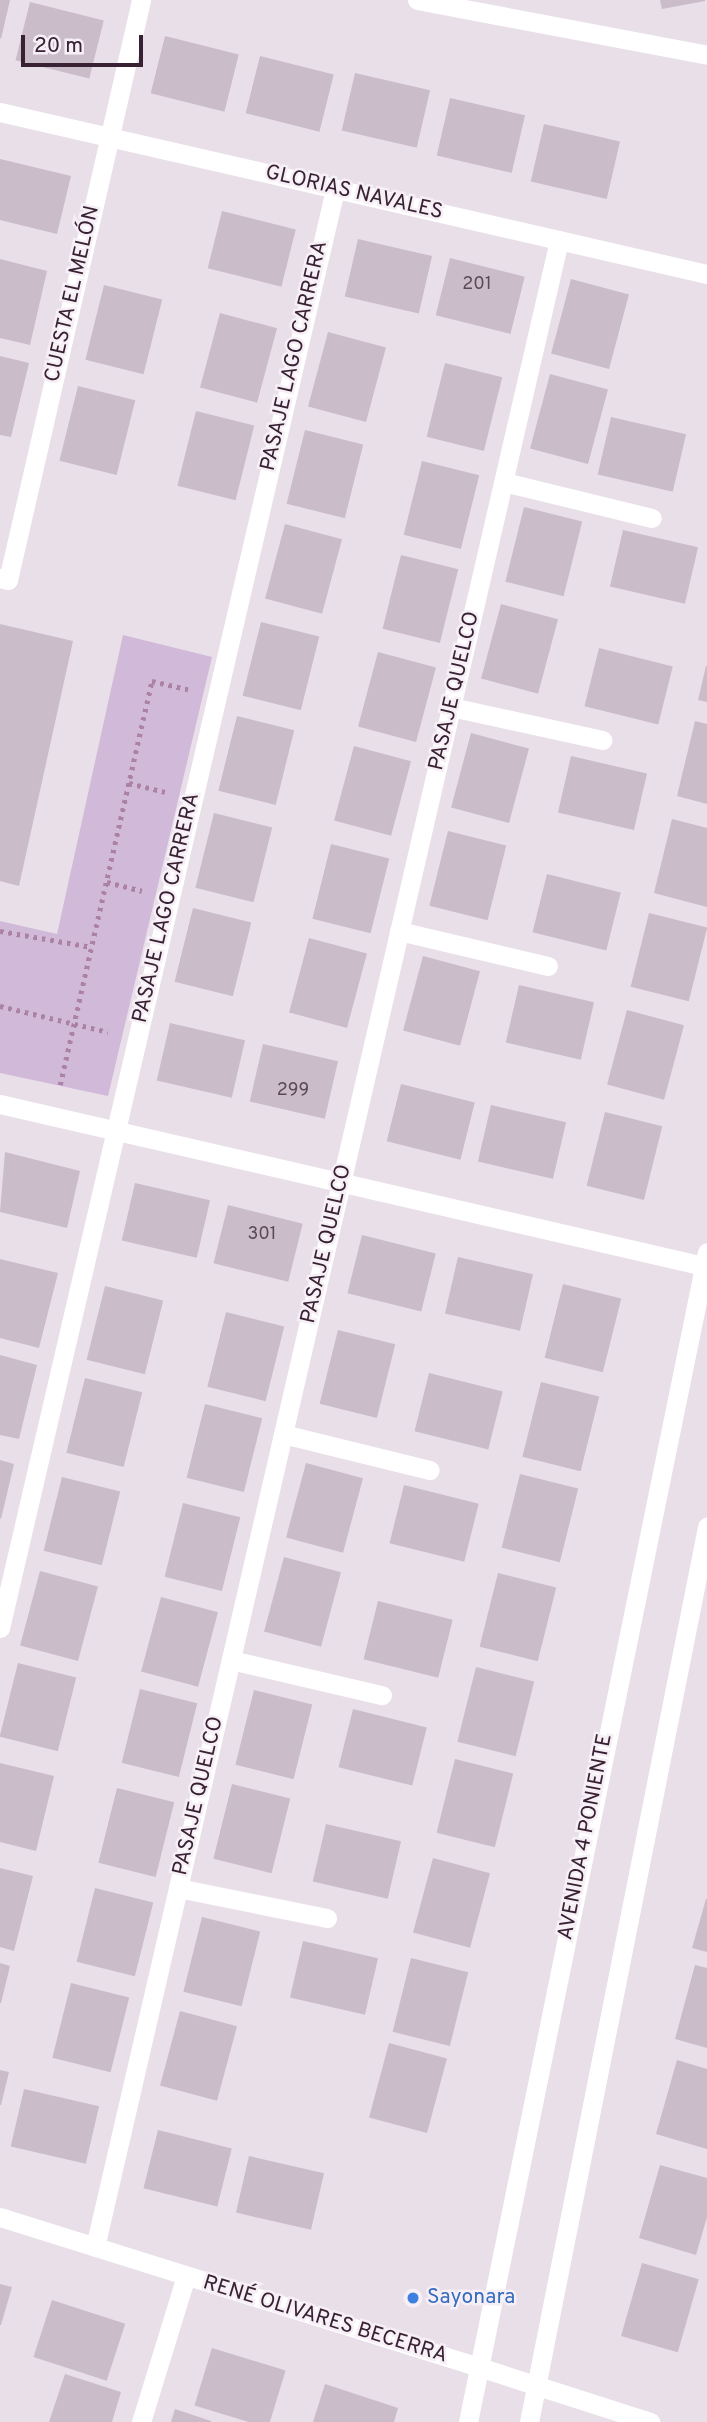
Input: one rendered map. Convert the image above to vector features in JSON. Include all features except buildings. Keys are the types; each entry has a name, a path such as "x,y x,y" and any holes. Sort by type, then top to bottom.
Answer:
{"street":[{"name":"CUESTA EL MELÓN","path":"0,578 8,580 141,0"},
{"path":"417,0 707,55"},
{"name":"GLORIAS NAVALES","path":"0,112 707,274"},
{"name":"PASAJE LAGO CARRERA","path":"0,1628 335,188"},
{"name":"PASAJE QUELCO","path":"95,2247 559,240"},
{"path":"503,482 652,518"},
{"path":"452,706 602,740"},
{"path":"399,931 548,966"},
{"path":"0,1104 341,1183 705,1259"},
{"name":"AVENIDA 4 PONIENTE","path":"468,2422 705,1259"},
{"path":"283,1434 430,1470"},
{"path":"529,2422 707,1530"},
{"path":"231,1660 382,1695"},
{"path":"178,1888 327,1918"},
{"name":"RENÉ OLIVARES BECERRA","path":"0,2217 650,2422"},
{"path":"141,2422 186,2276"}],"path":[{"path":"60,1085 152,681 216,695"},
{"path":"0,931 92,947"},
{"path":"0,1006 136,1040"}],"shaded area":[{"path":"123,635 212,657 108,1096 0,1073 0,921 57,934"}],"place":[{"name":"Sayonara","path":"413,2298"}]}
